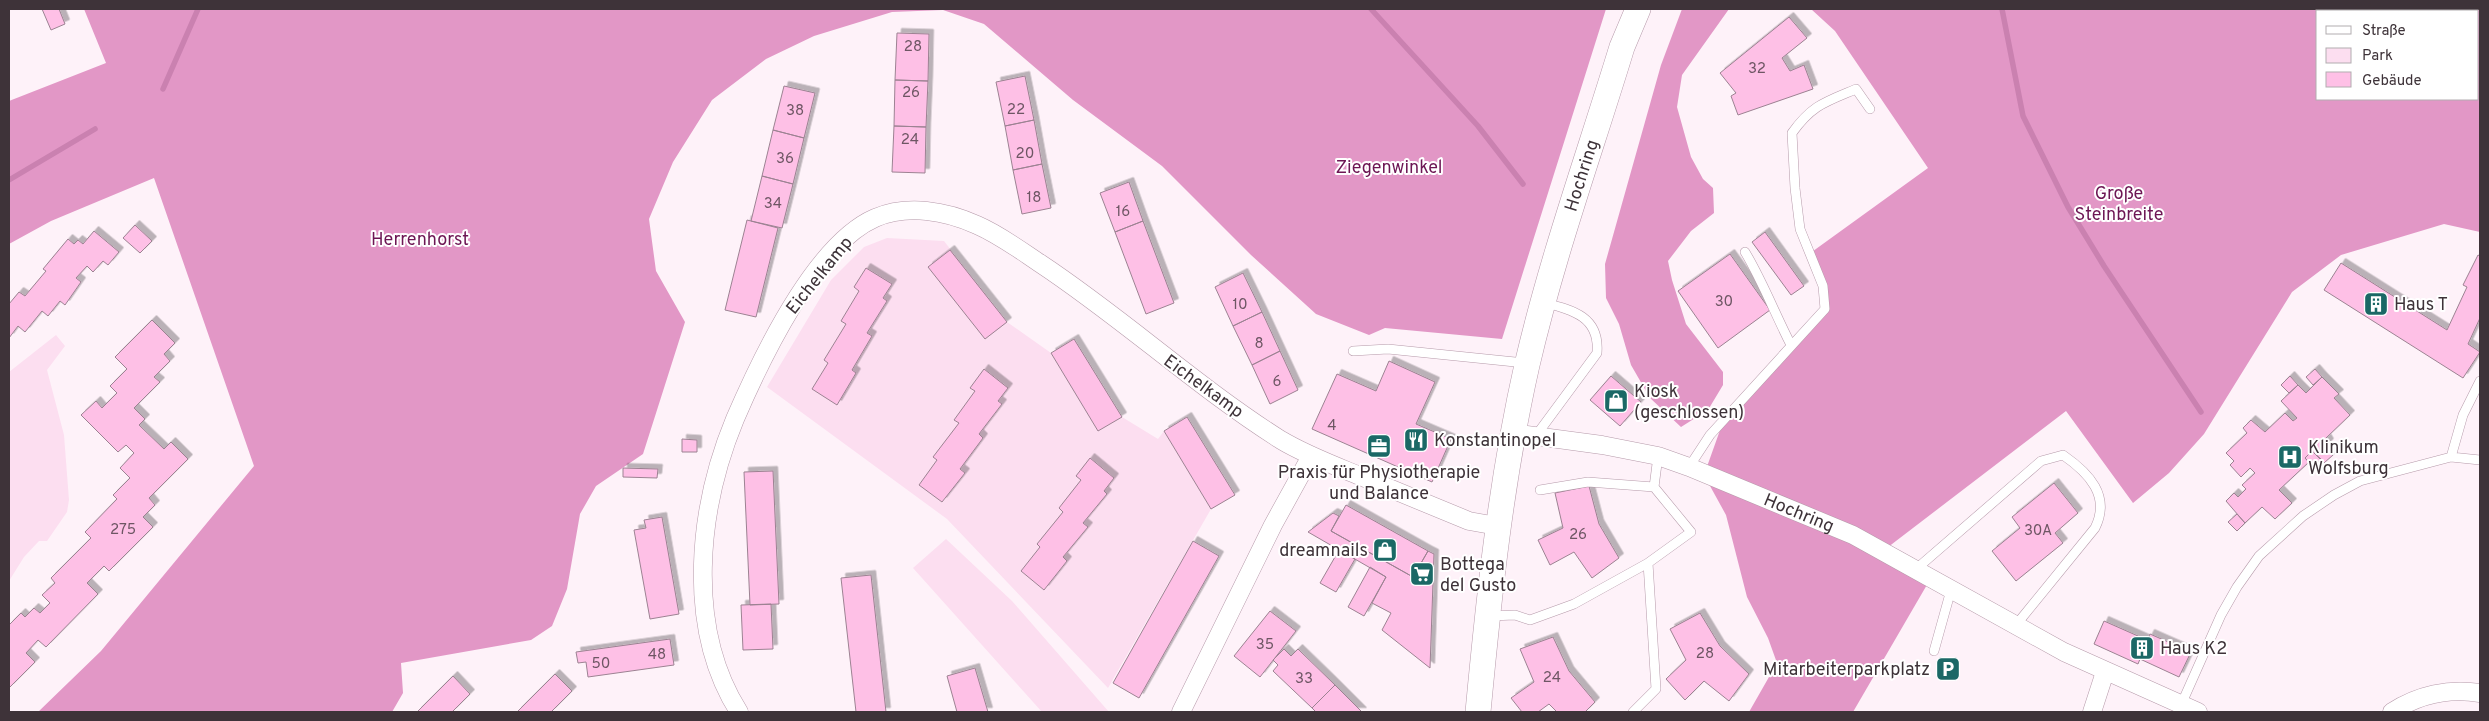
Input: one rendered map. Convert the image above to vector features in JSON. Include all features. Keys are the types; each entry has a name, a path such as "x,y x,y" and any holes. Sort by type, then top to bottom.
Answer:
{"street":[{"name":"Hochring","path":"1478,712 1497,526 1524,435 1528,364 1543,302 1622,47 1638,9"},
{"name":"Eichelkamp","path":"739,712 714,663 706,621 703,568 709,505 723,454 750,385 782,322 839,245 855,230 875,218 897,212 931,211 949,215 985,229 1009,242 1074,286 1242,414 1311,456 1469,521 1497,526"},
{"name":"Hochring","path":"1524,435 1602,445 1658,456 1689,467 1853,535 2064,652 2198,712"},
{"path":"1181,712 1272,525 1311,456"},
{"path":"2092,712 2105,672"},
{"path":"2392,712 2420,698 2439,693 2460,691 2480,693"}],"lane":[{"path":"1689,467 1710,435 1825,309 1823,286 1800,229 1795,188 1792,132 1806,114 1824,103 1856,89 1870,109"},
{"path":"1745,252 1764,285 1791,345"},
{"path":"1524,435 1597,353 1598,339 1590,324 1577,312 1543,302"},
{"path":"1353,351 1388,349 1510,360 1528,364"},
{"path":"2450,457 2463,415 2480,381"},
{"path":"1915,570 2041,461 2063,455 2079,467 2100,496 2101,514 2095,528 2016,625"},
{"path":"1654,487 1658,456"},
{"path":"2182,705 2221,615 2237,587 2266,549 2303,516 2334,495 2360,481 2450,457 2480,460"},
{"path":"1487,616 1515,615 1530,620 1574,604 1648,563 1691,532 1654,487 1588,482 1540,490"},
{"path":"1633,712 1656,689 1648,563"},
{"path":"1934,651 1951,590"}],"green space":[{"name":"Herrenhorst","path":"84,9 1606,9 1502,339 1385,328 1369,335 1316,314 1251,255 1162,166 1073,100 984,24 943,10 892,12 814,36 766,59 712,100 673,162 649,219 656,271 685,322 643,454 596,486 580,514 567,589 552,626 531,640 401,663 403,693 392,712 38,712 101,651 254,466 154,178 51,221 9,244 9,101 106,63"},
{"path":"1682,9 1729,9 1682,75 1677,107 1691,157 1703,179 1713,188 1714,213 1691,231 1668,261 1686,324 1723,372 1723,385 1708,410 1681,427 1650,398 1631,365 1619,324 1606,298 1605,264 1661,65"},
{"name":"Große Steinbreite","path":"1811,9 2480,9 2480,232 2444,224 2341,255 2292,292 2204,434 2169,473 2133,503 2066,411 1879,554 1928,583 1853,712 1749,712 1777,663 1768,638 1747,597 1726,515 1704,475 1724,419 1825,310 1824,286 1809,254 1928,168 1835,31"},
{"path":"887,238 944,241 1007,322 1051,353 1098,431 1122,417 1158,439 1164,431 1211,509 1108,688 947,519 767,387 831,280 864,247","holes":["866,268 892,284 883,298 887,301 867,333 852,370 856,373 837,404 812,389 828,363 824,360 846,324 841,321 859,291 854,287","984,370 1008,388 998,401 1002,404 979,434 983,438 960,469 964,473 942,502 919,485 937,460 959,423 954,420 975,391 971,387","1091,459 1114,478 1104,491 1107,494 1083,523 1087,527 1063,557 1067,561 1044,590 1021,571 1040,547 1037,544 1063,512 1081,480 1076,476"]},
{"path":"56,335 65,346 47,370 64,435 69,500 67,512 47,541 39,541 24,557 9,581 9,372"},
{"path":"946,539 1012,601 1109,712 1042,712 913,568"}],"building":[{"path":"42,9 59,9 65,24 51,30"},
{"path":"1789,17 1807,38 1782,58 1790,71 1804,65 1813,89 1738,115 1731,96 1736,93 1720,73"},
{"path":"897,33 929,34 928,81 895,80"},
{"path":"1025,76 1034,120 1005,126 996,82"},
{"path":"895,80 928,81 926,127 894,126"},
{"path":"784,86 815,93 804,138 773,130"},
{"path":"1034,120 1042,164 1013,170 1005,126"},
{"path":"894,126 926,127 925,173 892,172"},
{"path":"773,130 804,138 793,184 762,176"},
{"path":"1042,164 1051,208 1022,214 1013,170"},
{"path":"762,176 793,184 782,228 751,221"},
{"path":"1129,182 1143,221 1115,232 1100,193"},
{"path":"747,220 778,228 756,317 725,310"},
{"path":"1143,221 1174,303 1146,314 1115,232"},
{"path":"135,225 152,241 140,253 123,238"},
{"path":"94,231 119,252 108,265 103,261 93,272 87,266 76,278 81,282 65,305 60,301 48,316 42,311 25,332 18,326 9,338 9,304 19,292 25,296 46,271 43,269 68,239 74,244 78,240 83,244"},
{"path":"1765,232 1804,286 1791,295 1752,242"},
{"path":"950,250 1007,322 985,339 928,267"},
{"path":"1730,254 1770,310 1718,348 1678,291"},
{"name":"Haus T","path":"2478,255 2480,256 2480,318 2468,344 2480,352 2463,378 2324,290 2341,263 2447,330 2467,287 2463,285"},
{"path":"866,268 892,284 883,298 887,301 867,333 872,336 852,370 856,373 837,405 812,389 828,363 824,360 846,324 841,321 859,291 854,287"},
{"path":"1243,273 1262,312 1233,326 1215,287"},
{"path":"1262,312 1280,351 1252,365 1233,326"},
{"path":"152,320 175,343 164,354 170,361 154,377 160,382 134,408 145,419 139,425 164,449 171,442 188,459 149,498 155,505 143,517 153,527 109,571 104,566 87,583 98,594 46,647 38,640 26,653 35,662 9,688 9,625 21,613 25,617 34,608 40,613 50,603 42,595 55,583 51,578 91,538 85,532 117,499 113,495 130,478 120,468 134,453 126,445 118,452 81,415 96,401 102,408 117,393 110,386 127,369 115,357"},
{"path":"1074,339 1122,417 1098,431 1051,353"},
{"path":"1280,351 1298,390 1270,404 1252,365"},
{"path":"1389,361 1435,382 1416,424 1451,439 1432,482 1312,429 1337,374 1376,391"},
{"path":"984,369 1008,388 998,401 1002,404 979,434 983,438 960,469 965,473 942,502 919,485 937,460 933,457 959,423 954,420 975,391 970,388"},
{"path":"2315,369 2322,377 2313,385 2306,377"},
{"name":"Kiosk (geschlossen)","path":"1611,376 1641,402 1620,426 1590,400"},
{"path":"2290,376 2298,385 2289,393 2281,385"},
{"path":"2322,377 2339,394 2334,398 2350,415 2326,438 2329,443 2325,447 2333,455 2324,463 2312,451 2305,458 2309,462 2279,490 2292,503 2275,519 2262,507 2245,523 2226,501 2234,493 2238,497 2246,489 2242,485 2255,473 2250,468 2241,477 2230,465 2234,461 2226,453 2247,433 2243,428 2251,420 2265,432 2285,413 2293,421 2297,418 2281,401 2298,385 2306,393"},
{"path":"1187,417 1235,495 1211,509 1164,431"},
{"path":"682,439 697,440 697,452 682,452"},
{"path":"2312,451 2321,459 2313,467 2305,458"},
{"path":"1090,458 1114,478 1104,491 1107,494 1083,523 1088,527 1063,557 1067,561 1044,590 1021,571 1040,547 1037,544 1063,512 1059,508 1081,480 1076,476"},
{"path":"623,468 658,469 657,478 623,477"},
{"path":"773,471 779,604 750,605 744,472"},
{"path":"2054,483 2078,513 2055,533 2063,543 2016,581 1992,551 2020,528 2012,517"},
{"path":"1589,486 1599,524 1619,558 1592,578 1574,552 1550,565 1538,540 1563,528 1555,493"},
{"path":"1346,505 1428,551 1413,577 1331,531"},
{"path":"1333,513 1339,516 1331,531 1413,577 1428,551 1434,554 1430,668 1382,630 1391,613 1372,603 1386,577 1308,532"},
{"path":"2237,514 2245,523 2237,531 2228,522"},
{"path":"662,517 679,614 650,619 634,530 646,528 644,520"},
{"path":"1193,541 1219,556 1139,698 1113,683"},
{"path":"1339,550 1355,559 1336,592 1320,583"},
{"path":"1370,567 1386,577 1364,616 1348,607"},
{"path":"871,575 886,712 856,712 841,578"},
{"path":"771,604 773,649 743,650 741,605"},
{"path":"1270,611 1296,631 1260,677 1234,656"},
{"path":"1700,613 1720,646 1749,674 1729,701 1704,681 1685,700 1666,679 1686,660 1670,629"},
{"name":"Haus K2","path":"2104,621 2147,640 2150,634 2191,652 2179,677 2140,659 2138,664 2094,644"},
{"path":"1553,637 1569,671 1595,702 1585,712 1557,712 1549,704 1538,712 1522,712 1511,698 1534,682 1520,649"},
{"path":"670,639 674,665 588,677 586,662 578,663 576,652"},
{"path":"1284,649 1291,656 1298,649 1335,685 1312,708 1273,671 1278,665 1273,660"},
{"path":"975,668 988,712 957,712 947,676"},
{"path":"555,674 572,691 551,712 517,712"},
{"path":"453,676 470,694 452,712 417,712"},
{"path":"1335,685 1362,712 1316,712 1312,708"}],"waterway":[{"path":"163,89 198,9"},
{"path":"1371,9 1478,126 1523,184"},
{"path":"2002,9 2023,116 2068,207 2104,266 2201,412"},
{"path":"9,180 95,129"}],"place":[{"name":"Haus T","path":"2376,304"},
{"name":"Kiosk (geschlossen)","path":"1616,401"},
{"name":"Konstantinopel","path":"1416,440"},
{"name":"Praxis für Physiotherapie und Balance","path":"1379,446"},
{"name":"Klinikum Wolfsburg","path":"2290,457"},
{"name":"dreamnails","path":"1385,550"},
{"name":"Bottega del Gusto","path":"1422,574"},
{"name":"Haus K2","path":"2142,648"},
{"name":"Mitarbeiterparkplatz","path":"1948,669"}],"park label":[{"name":"Ziegenwinkel","path":"1389,167"}]}
